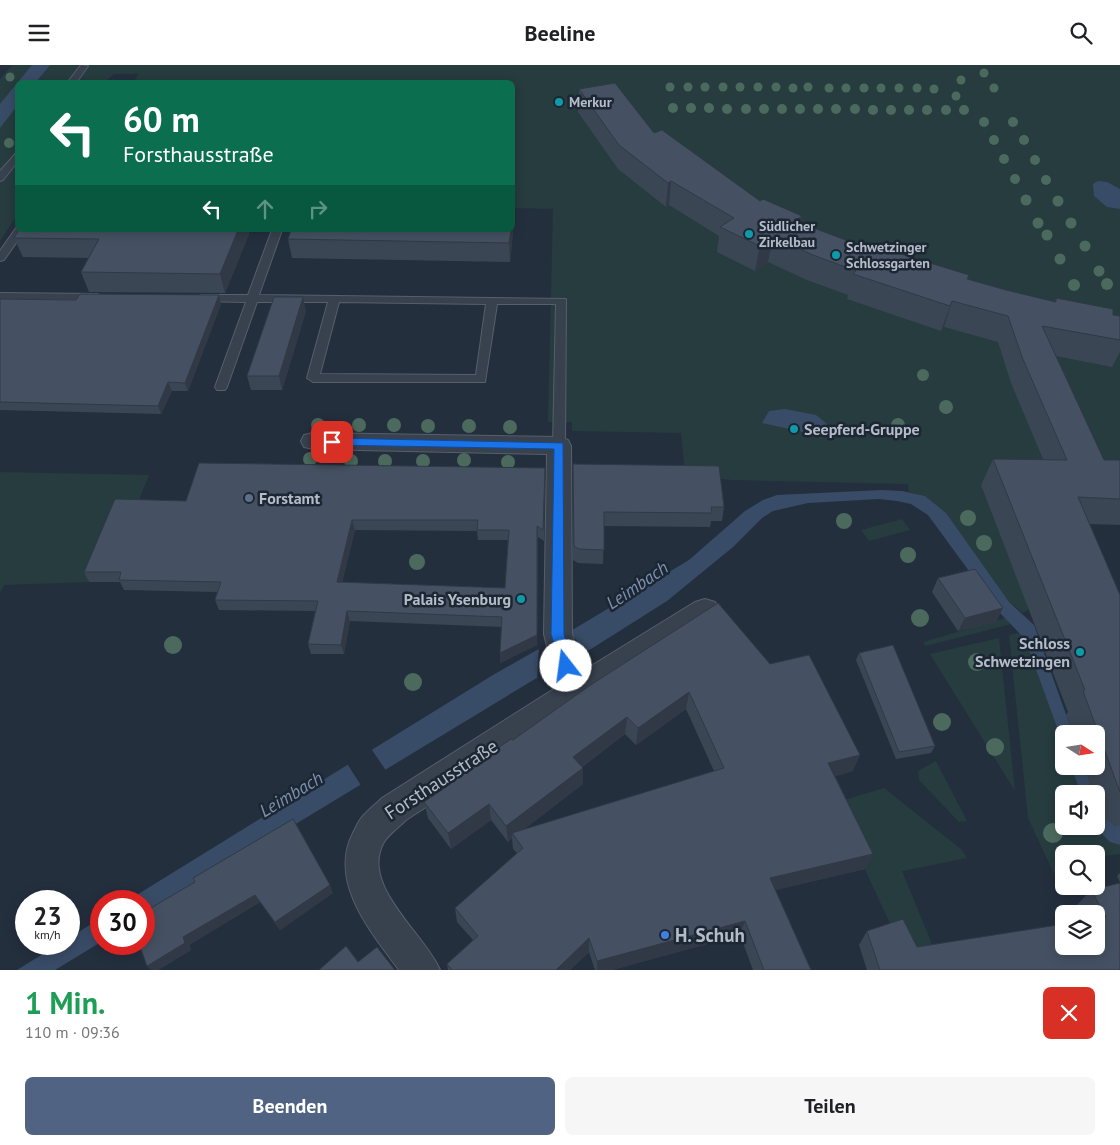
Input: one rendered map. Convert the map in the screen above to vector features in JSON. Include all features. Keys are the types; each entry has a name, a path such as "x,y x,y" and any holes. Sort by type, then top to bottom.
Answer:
{"street":[{"path":"313,441 559,446 558,634 570,679"},
{"name":"Forsthausstraße","path":"422,970 373,905 364,886 361,863 365,840 378,820 570,679 705,610"}],"lane":[{"path":"73,80 84,66"},
{"path":"0,178 15,158"},
{"path":"0,258 19,232"},
{"path":"221,387 276,232"},
{"path":"0,296 107,297"},
{"path":"194,298 562,301 559,446"},
{"path":"334,300 313,378 481,379 492,301"}],"green space":[{"name":"Schwetzinger Schlossgarten","path":"12,65 1120,65 1120,486 982,485 1029,609 1023,613 1009,602 925,496 909,492 908,484 732,480 685,474 681,433 572,431 572,422 548,422 553,209 515,208 515,80 135,80 138,74 114,74 107,80 15,80 15,218 0,241 0,79"},
{"path":"0,472 149,475 135,510 103,551 88,582 4,585 0,593"},
{"path":"902,519 910,530 869,541 861,530"},
{"path":"1005,618 1011,624 926,646 923,642"},
{"path":"1020,633 1025,639 1056,725 1055,775 1074,775 1078,785 1055,785 1055,835 1103,835 1110,842 1120,845 1120,854 1105,856 1105,845 1055,845 1055,876 1028,818 1009,635"},
{"path":"999,638 1015,791 930,654"},
{"path":"936,761 967,821 959,822 919,780 918,771"},
{"path":"884,788 962,850 967,858 902,871 936,954 907,960 834,803"}],"water":[{"path":"32,65 50,65 38,80 20,80"},
{"path":"15,86 15,109 0,128 0,104"},
{"path":"1098,181 1107,182 1120,189 1120,209 1107,207 1094,196 1093,184"},
{"path":"785,409 816,415 827,424 826,437 762,423 769,411"},
{"path":"882,490 902,491 925,496 946,513 1009,602 1034,625 1070,725 1056,725 1025,639 999,612 928,515 911,504 879,499 808,503 773,511 762,518 733,547 667,601 591,649 535,679 155,909 155,890 145,890 493,675 689,560 745,511 763,500 777,495"},
{"path":"1074,775 1087,775 1091,785 1078,785"},
{"path":"1105,813 1115,826 1120,826 1120,845 1110,842 1103,835 1105,835"},
{"path":"90,925 90,949 80,955 80,931"},
{"path":"41,955 80,955 55,970 17,970"}],"pier":[{"path":"568,630 587,653 537,681 539,646"},
{"path":"370,747 387,772 362,787 346,762"}],"building":[{"path":"615,83 654,133 662,130 760,201 763,199 802,216 795,221 872,250 875,246 969,275 967,279 1056,302 1056,298 1113,309 1113,315 1120,316 1120,340 1042,326 1104,460 1120,460 1120,499 1078,497 1120,595 1120,792 1105,751 1105,725 1095,725 1083,691 1085,690 993,459 1067,460 1022,357 1008,316 952,301 950,306 853,274 856,271 773,237 760,246 720,227 734,218 671,181 668,183 619,145 579,89"},
{"path":"18,232 237,232 220,274 81,272 99,239 14,238"},
{"path":"290,232 511,232 509,243 288,239"},
{"path":"80,294 219,295 185,383 168,382 158,406 0,402 0,299 76,300"},
{"path":"274,297 303,297 279,376 247,376"},
{"path":"199,463 545,468 543,530 537,526 537,635 500,653 502,617 347,611 341,645 308,644 318,601 215,600 221,582 119,580 121,572 84,572 115,499 186,501","holes":["352,520 478,520 477,530 509,530 505,588 337,582"]},
{"path":"573,464 719,466 724,507 711,507 712,513 604,512 604,550 579,549 574,546"},
{"path":"975,569 1003,608 965,618 938,578"},
{"path":"718,603 770,664 809,655 860,755 828,763 873,854 770,878 811,970 764,970 745,921 597,961 589,938 556,970 452,970 447,964 478,936 455,908 523,848 512,833 724,768 689,692 638,728 627,717 573,757 583,768 506,826 489,804 448,833 424,802 449,785 447,783 511,739 513,740 589,686"},
{"path":"893,645 935,746 899,752 859,653"},
{"path":"293,819 330,885 275,922 255,895 183,937 185,943 147,966 143,955 155,955 155,906 195,882 193,878"},
{"path":"1120,883 1120,970 880,970 867,931 903,919 917,947 1055,925 1055,955 1105,955 1105,905 1099,905 1094,895 1105,895 1105,887"},
{"path":"346,946 358,962 377,947 395,970 319,970"}],"place":[{"name":"Merkur","path":"559,102"},
{"name":"Südlicher Zirkelbau","path":"749,234"},
{"name":"Schwetzinger Schlossgarten","path":"836,255"},
{"name":"Seepferd-Gruppe","path":"794,429"},
{"name":"Forstamt","path":"249,498"},
{"name":"Palais Ysenburg","path":"521,599"},
{"name":"Schloss Schwetzingen","path":"1080,652"},
{"name":"H. Schuh","path":"665,935"}],"route":[{"path":"332,442 559,446 558,634 566,666"}],"water label":[{"name":"Leimbach","path":"637,585"},
{"name":"Leimbach","path":"291,794"}]}
